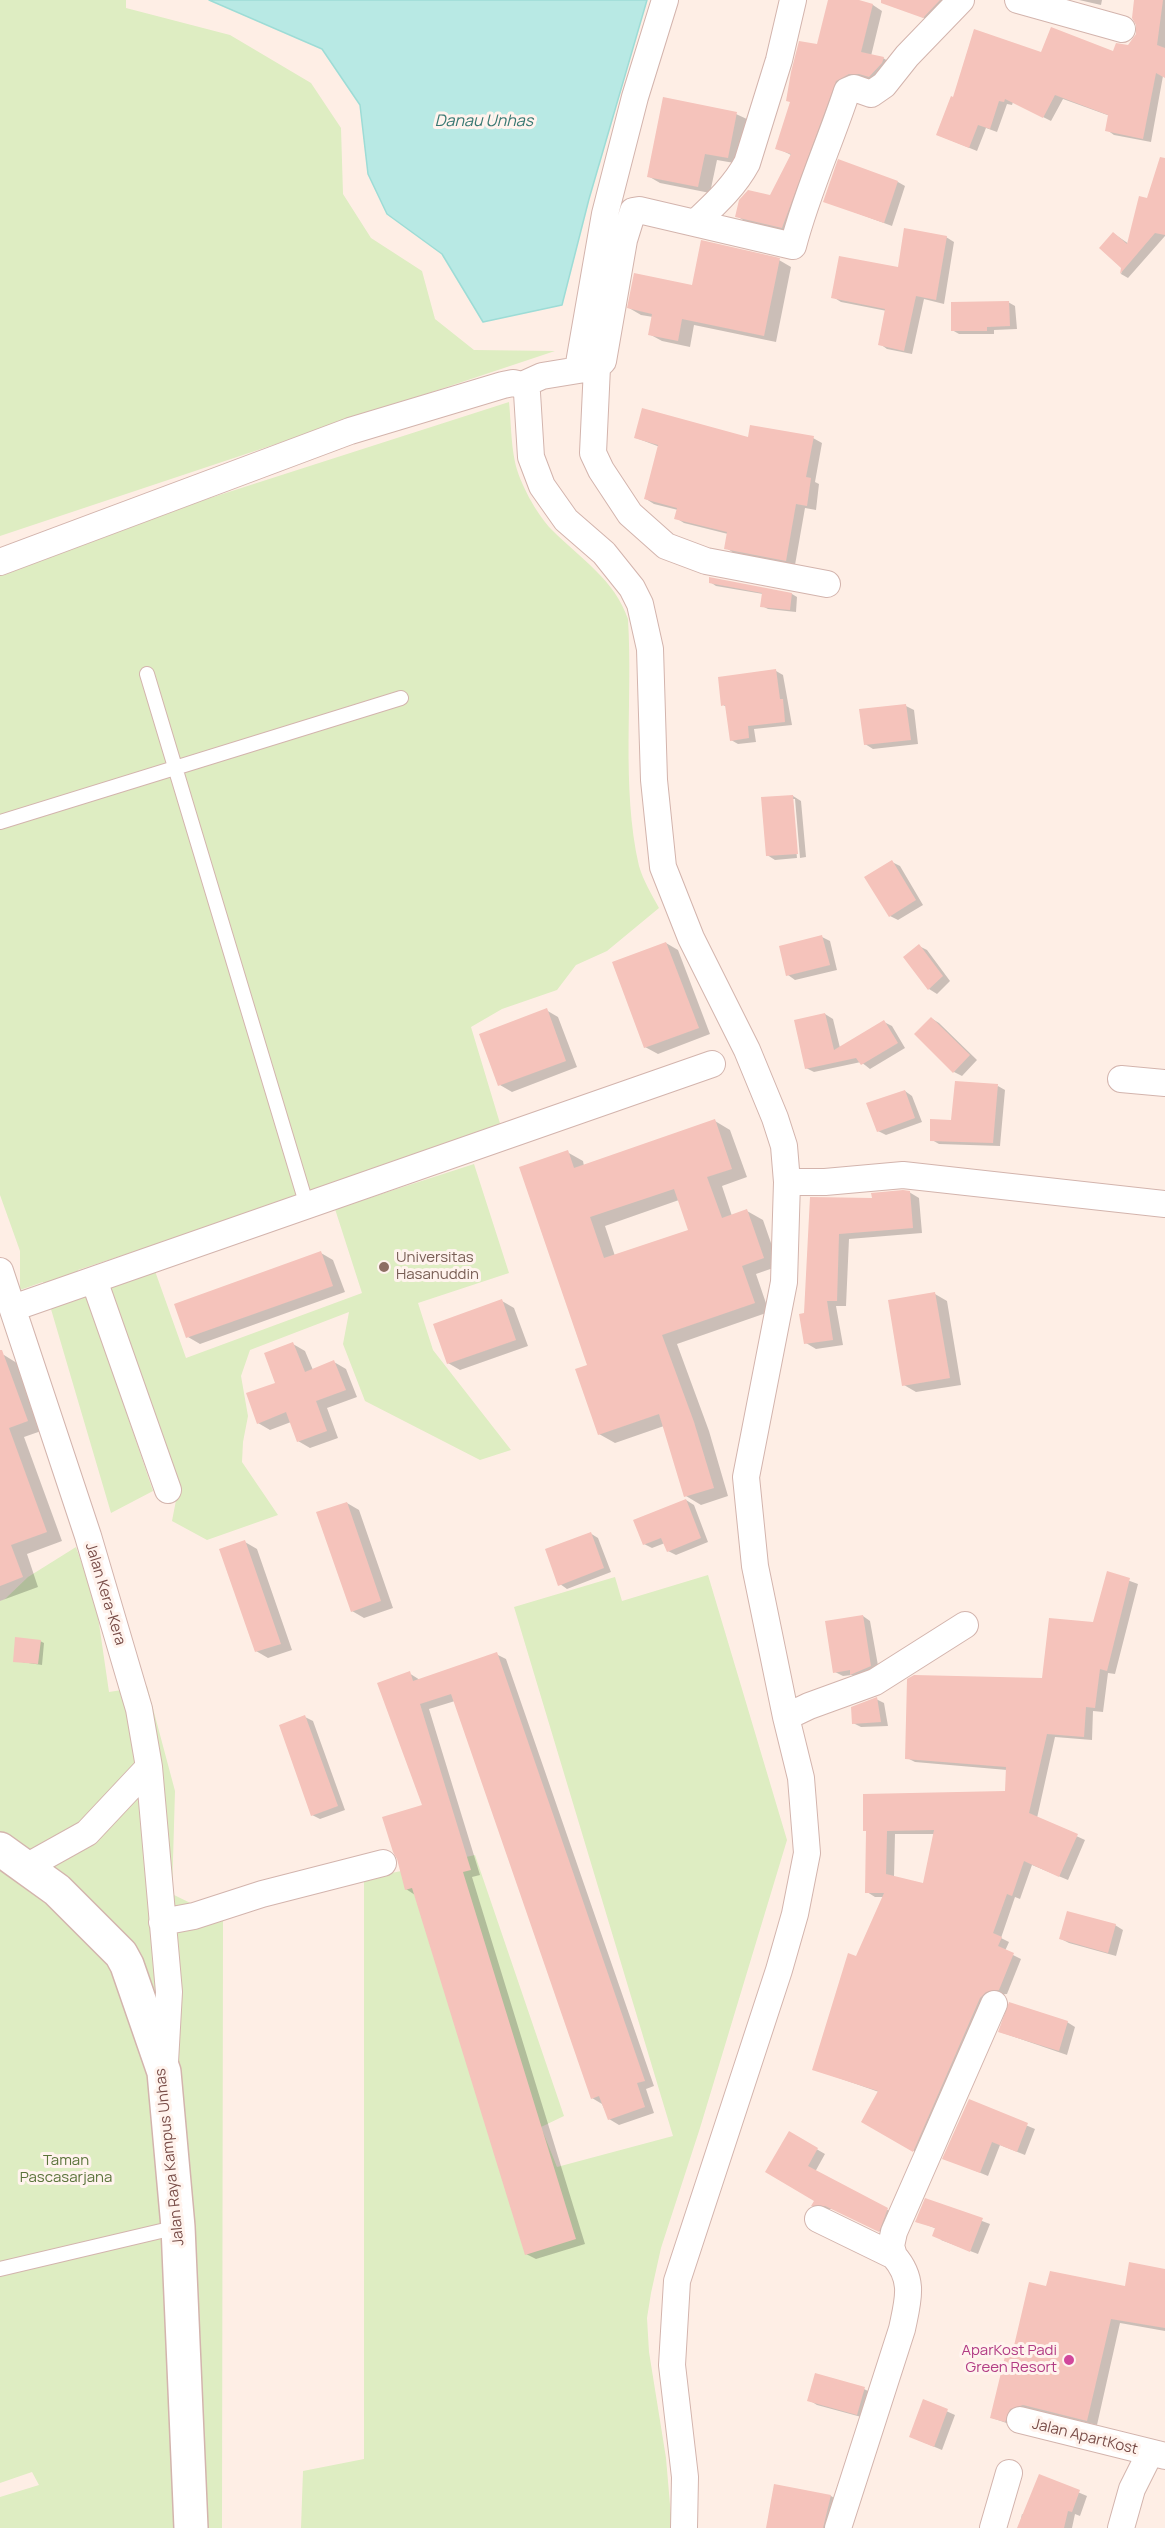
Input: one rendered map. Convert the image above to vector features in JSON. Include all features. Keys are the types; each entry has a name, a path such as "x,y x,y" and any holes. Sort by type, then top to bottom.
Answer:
{"street":[{"path":"665,0 635,97 605,214 559,374 601,470 630,514 666,546 706,561 827,584"},
{"path":"695,223 726,194 747,163 779,60 793,0"},
{"path":"0,562 350,431 503,385 559,374 603,361 624,240 633,211 639,210 793,246 804,204 832,139 847,91 854,88 871,94 878,91 961,0"},
{"path":"1018,0 1122,29"},
{"path":"559,374 527,393 531,457 542,486 566,520 604,553 632,588 640,604 650,649 654,780 663,867 691,938 747,1050 784,1146 805,1182 746,1477 755,1566 801,1778 807,1853 795,1914 779,1970 677,2281 672,2365 685,2477 684,2528"},
{"path":"13,1308 712,1064"},
{"path":"1121,1078 1165,1083"},
{"path":"805,1182 903,1175 1165,1204"},
{"name":"Jalan Kera-Kera","path":"0,1271 88,1536 140,1709 148,1767 169,1992 164,2072"},
{"path":"94,1280 168,1490"},
{"path":"786,1717 819,1702 875,1682 965,1625"},
{"path":"13,1858 87,1833 148,1767"},
{"name":"Jalan Raya Kampus Unhas","path":"13,1858 57,1890 120,1954 131,1976 164,2072 178,2227 191,2528"},
{"path":"162,1922 194,1916 262,1894 383,1863"},
{"path":"894,2256 891,2246 894,2232 994,2004"},
{"path":"818,2219 894,2256 902,2265 908,2279 908,2303 902,2329 881,2398 864,2441 838,2528"},
{"name":"Jalan ApartKost","path":"1020,2420 1157,2454"},
{"path":"1121,2528 1132,2489 1157,2454"},
{"path":"993,2528 1009,2473"}],"lane":[{"path":"147,674 307,1206"},
{"path":"0,822 401,698"},
{"path":"0,2269 178,2227"}],"green space":[{"path":"0,0 126,0 126,8 230,35 311,83 341,128 343,194 371,238 422,271 435,319 474,350 555,351 0,536"},
{"path":"509,402 515,462 529,498 552,530 606,581 622,605 628,619 630,805 639,866 659,908 607,951 576,965 557,990 502,1009 471,1027 502,1130 78,1270 153,1491 111,1513 43,1282 20,1290 20,1251 0,1195 0,571 98,534"},
{"path":"474,1164 509,1273 418,1303 433,1350 511,1450 480,1460 365,1401 343,1344 349,1312 250,1350 241,1376 248,1416 242,1462 278,1515 207,1540 172,1521 178,1490 106,1288 155,1271 186,1358 362,1293 335,1209"},
{"name":"Taman Pascasarjana","path":"76,1547 96,1603 109,1692 147,1686 175,1791 172,1894 223,1919 222,2528 0,2528 0,2497 39,2485 32,2472 0,2483 0,1601 28,1577"},
{"path":"708,1575 787,1840 700,2128 661,2248 651,2293 647,2318 649,2352 666,2458 672,2528 301,2528 303,2471 364,2459 364,1879 475,1855 564,2116 541,2127 557,2167 673,2136 514,1607 615,1577 622,1601"}],"water":[{"name":"Danau Unhas","path":"209,0 647,0 589,199 562,305 483,322 442,254 387,214 368,174 360,105 322,49"}],"building":[{"path":"828,0 859,0 873,4 861,52 884,57 882,63 869,77 849,74 836,81 782,228 735,217 739,200 748,190 770,195 791,154 775,149 790,102 786,101 791,72 799,41 817,44"},
{"path":"881,0 940,0 923,18 881,3"},
{"path":"1134,0 1163,0 1157,45 1165,48 1165,78 1156,73 1143,139 1105,131 1108,115 1055,95 1043,118 1005,99 1004,102 999,101 990,129 978,125 969,148 936,135 951,96 953,97 974,29 1041,52 1051,27 1113,51 1116,43 1128,45 1136,34 1136,25 1132,18"},
{"path":"663,97 737,112 728,158 705,154 698,187 647,177"},
{"path":"1160,157 1165,158 1165,235 1155,233 1120,274 1121,268 1099,248 1113,232 1127,244 1139,196 1147,198"},
{"path":"838,159 898,181 884,223 823,202"},
{"path":"904,228 947,236 936,300 916,296 904,351 878,345 885,309 831,298 839,256 898,267"},
{"path":"701,240 780,258 764,336 682,319 678,341 648,335 652,314 627,308 634,273 692,285"},
{"path":"1009,301 1010,326 987,327 987,331 951,331 951,302"},
{"path":"642,408 748,437 750,425 814,436 806,477 811,478 807,506 796,504 786,561 724,549 727,532 674,519 677,508 644,499 658,445 634,438"},
{"path":"709,577 792,593 790,610 760,607 762,593 709,583"},
{"path":"776,669 780,699 783,699 785,722 748,726 749,738 730,741 725,705 721,706 718,677"},
{"path":"906,704 911,740 864,745 859,709"},
{"path":"793,795 798,854 766,856 761,797"},
{"path":"892,860 916,900 889,917 864,877"},
{"path":"822,935 830,965 786,976 779,946"},
{"path":"666,942 699,1028 644,1048 612,962"},
{"path":"919,944 943,976 928,990 903,957"},
{"path":"547,1008 566,1061 498,1086 479,1034"},
{"path":"825,1013 834,1050 884,1020 898,1043 861,1065 856,1058 805,1069 794,1020"},
{"path":"931,1017 970,1055 953,1073 914,1034"},
{"path":"955,1081 998,1084 993,1143 930,1141 930,1119 951,1120"},
{"path":"905,1090 915,1118 877,1132 866,1103"},
{"path":"715,1119 732,1169 707,1177 722,1218 747,1209 764,1258 742,1266 755,1303 662,1335 694,1422 714,1488 684,1497 659,1414 598,1435 575,1369 587,1365 519,1167 568,1150 574,1168","holes":["674,1189 688,1230 604,1258 590,1217"]},
{"path":"910,1191 913,1228 839,1234 837,1301 827,1301 833,1340 804,1344 799,1314 804,1313 810,1197 872,1198 871,1193"},
{"path":"321,1251 333,1286 186,1338 174,1304"},
{"path":"935,1292 950,1378 902,1386 888,1300"},
{"path":"502,1299 516,1340 447,1364 433,1324"},
{"path":"293,1342 305,1372 334,1360 346,1390 316,1401 327,1431 297,1442 286,1412 257,1424 246,1393 275,1383 264,1353"},
{"path":"0,1350 2,1350 28,1421 9,1428 47,1532 11,1545 23,1577 0,1586"},
{"path":"686,1499 701,1538 667,1552 661,1538 643,1545 633,1520"},
{"path":"347,1502 381,1601 351,1612 316,1512"},
{"path":"591,1532 604,1568 558,1586 545,1549"},
{"path":"245,1540 281,1644 255,1652 219,1549"},
{"path":"1107,1571 1130,1578 1107,1671 1100,1669 1095,1708 1086,1707 1084,1737 1047,1734 1029,1813 1078,1834 1059,1877 1024,1861 1012,1896 1007,1894 993,1933 1002,1937 998,1946 1014,1953 999,1990 986,1992 980,1998 913,2152 861,2122 878,2091 812,2070 848,1953 856,1956 884,1893 865,1893 866,1831 863,1831 863,1794 1005,1791 1006,1767 905,1759 907,1679 914,1675 1042,1678 1049,1618 1093,1622","holes":["934,1830 923,1883 886,1874 887,1831"]},
{"path":"863,1615 871,1666 850,1675 850,1670 833,1673 825,1621"},
{"path":"15,1637 41,1640 38,1664 13,1662"},
{"path":"497,1652 645,2081 637,2083 645,2107 608,2120 599,2096 591,2099 451,1694 420,1704 471,1870 463,1872 576,2239 525,2255 412,1888 405,1890 382,1817 422,1805 377,1683 410,1671 413,1681"},
{"path":"877,1697 881,1722 852,1724 851,1707"},
{"path":"305,1715 338,1806 311,1816 279,1725"},
{"path":"1067,1911 1116,1924 1108,1953 1059,1939"},
{"path":"1009,2002 1068,2021 1059,2051 998,2032"},
{"path":"969,2099 1028,2123 1017,2152 992,2142 980,2173 942,2159"},
{"path":"789,2131 818,2148 808,2166 888,2208 879,2232 825,2206 811,2206 814,2201 765,2172"},
{"path":"925,2198 983,2218 970,2252 932,2236 935,2228 915,2222"},
{"path":"1129,2262 1165,2269 1165,2328 1111,2319 1087,2421 1023,2405 1010,2409 1005,2422 990,2418 1007,2348 1013,2350 1029,2282 1046,2286 1050,2271 1125,2286"},
{"path":"815,2373 865,2387 857,2415 807,2401"},
{"path":"923,2399 948,2409 934,2447 909,2437"},
{"path":"1039,2474 1080,2490 1072,2512 1068,2511 1064,2528 1017,2528"},
{"path":"774,2484 831,2495 823,2528 766,2528"}],"place":[{"name":"Universitas Hasanuddin","path":"384,1267"},
{"name":"AparKost Padi Green Resort","path":"1069,2360"}]}
